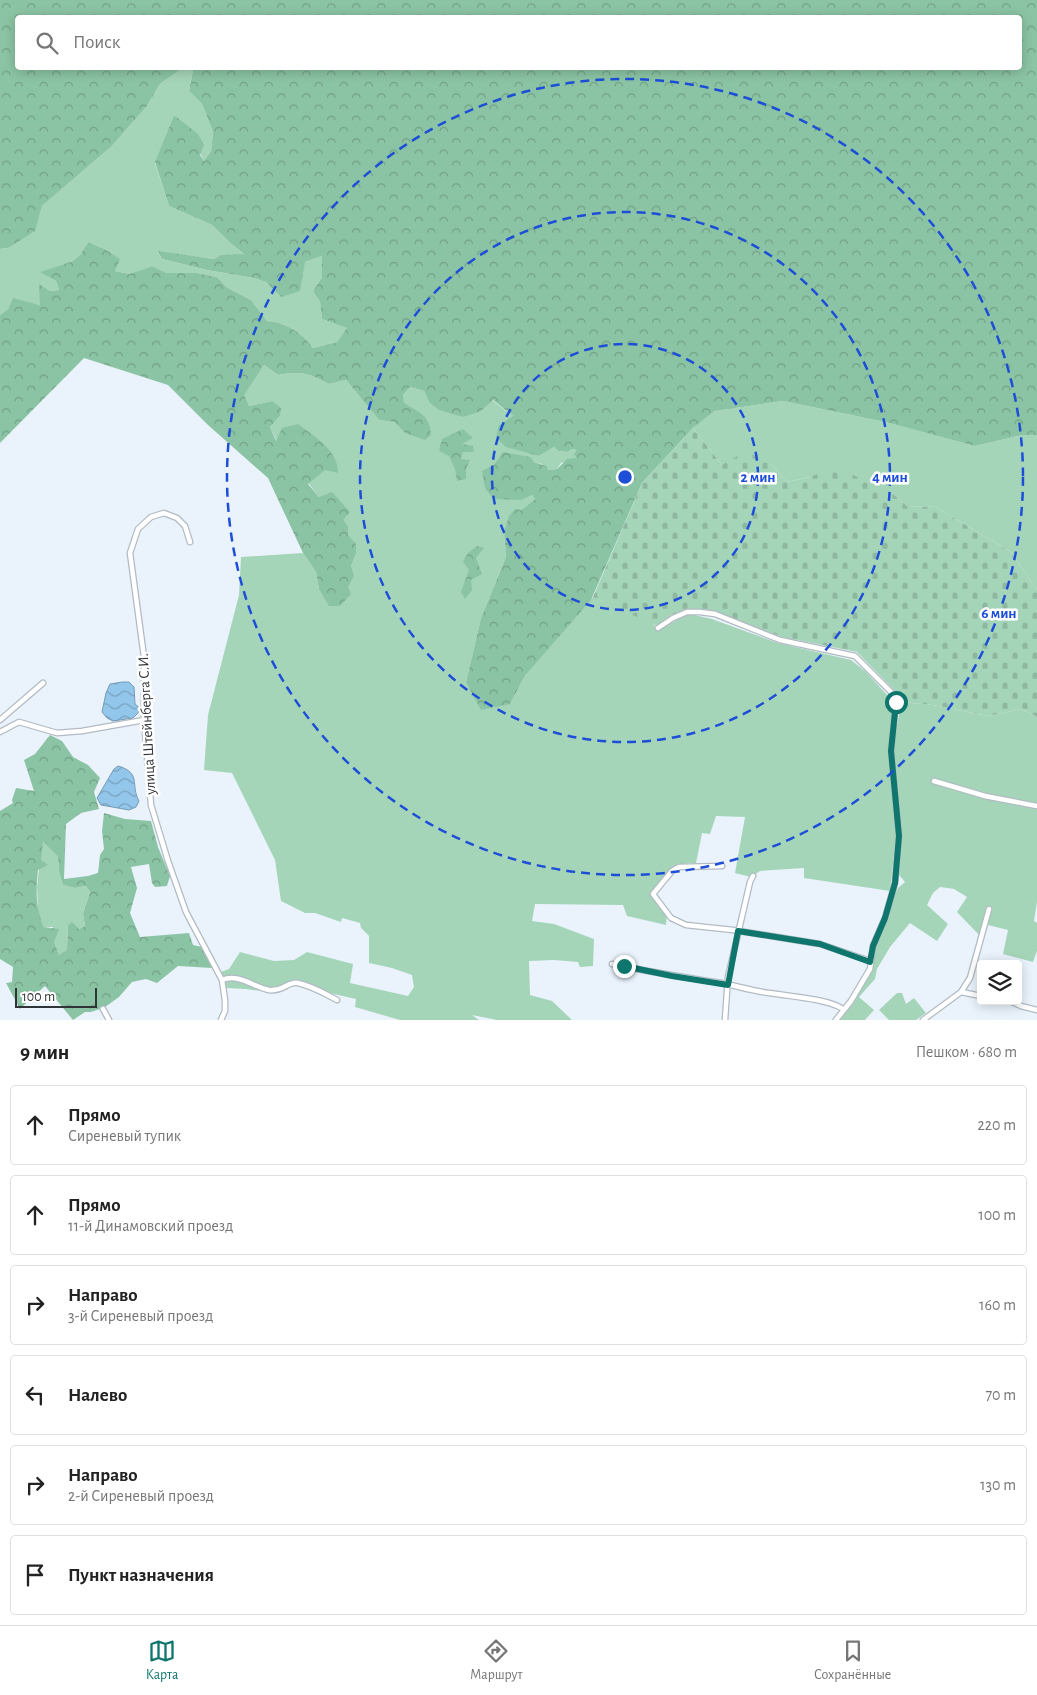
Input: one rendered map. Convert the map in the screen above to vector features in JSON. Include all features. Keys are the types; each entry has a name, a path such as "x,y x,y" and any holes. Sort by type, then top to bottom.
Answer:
{"street":[{"name":"улица Штейнберга С.И.","path":"190,542 185,526 177,518 164,513 151,517 138,529 130,553 144,657 144,720 152,805 156,823 186,912 222,980"},
{"path":"658,628 673,618 687,612 715,614 780,640 855,656 894,695 896,702 891,751 899,836 895,883 885,918 873,946 870,969 867,976 836,1020"},
{"path":"0,720 43,683"},
{"path":"0,732 20,722 58,733 82,731 144,720"},
{"path":"934,781 985,796 1037,806"},
{"path":"722,866 679,867 672,871 653,894 671,918 686,925 820,944 870,962"},
{"path":"724,1020 738,931 753,876"},
{"path":"923,1020 961,992 970,978 975,967 989,909"},
{"path":"612,964 770,993 796,995 843,1008"},
{"path":"221,1020 225,1011 222,980 229,977 242,979 267,989 276,990 295,982 313,987 337,1000"},
{"path":"961,992 977,995"},
{"path":"1019,1005 1037,1010"},
{"path":"103,1009 109,1020"}],"green space":[{"path":"0,0 1037,0 1037,435 1022,435 975,446 885,422 783,401 715,411 693,428 642,483 591,600 525,676 510,704 481,710 466,682 481,618 506,557 504,532 509,516 515,509 521,510 535,499 532,495 521,500 493,499 485,488 482,471 494,465 503,452 530,457 534,462 546,466 548,470 557,469 567,459 577,458 574,454 577,450 572,449 568,452 558,451 554,447 539,456 506,447 496,437 499,425 513,416 493,400 481,411 463,417 439,410 429,402 424,391 410,387 403,395 404,403 426,418 431,435 425,440 405,433 394,422 379,420 346,380 329,384 305,374 278,375 264,365 244,395 249,406 272,401 281,408 280,416 270,427 276,441 282,428 298,424 330,451 337,465 338,473 325,470 308,484 319,497 332,492 350,512 343,520 348,526 348,535 356,544 356,554 351,566 354,576 348,587 351,594 340,606 329,606 319,589 316,572 303,553 268,478 208,425 168,385 84,358 0,443 0,315 8,309 13,298 40,305 39,284 50,291 59,290 56,281 40,272 73,261 80,255 88,242 105,249 120,259 115,271 129,274 152,266 167,273 197,273 217,277 228,288 251,300 267,321 293,329 313,348 337,342 347,328 322,319 320,302 313,291 322,277 322,256 305,262 300,291 281,297 266,282 254,278 207,270 162,259 158,251 214,259 220,255 244,254 212,225 169,206 155,162 174,115 198,134 204,145 200,155 204,161 211,151 213,132 202,104 189,91 193,70 1022,70 1022,15 15,15 15,70 180,70 160,84 147,106 112,146 42,206 35,231 8,248 0,249"},
{"path":"180,70 193,70 189,91 202,104 213,132 211,151 204,161 186,126 174,115 155,163 169,206 212,225 245,255 220,255 214,259 158,252 162,259 207,270 254,278 266,282 281,297 305,262 322,256 322,277 313,291 320,302 322,319 348,328 337,342 313,348 293,329 267,321 251,300 228,288 217,277 197,273 167,273 152,266 129,274 115,271 119,259 105,249 88,242 80,255 73,261 41,272 56,281 59,290 50,291 40,285 40,305 13,299 8,309 0,315 0,249 8,248 39,216 42,206 112,146 147,106 160,84"},
{"path":"264,365 278,375 305,374 329,384 346,380 379,420 394,422 405,433 403,395 410,387 424,391 429,402 481,411 492,400 513,416 534,454 539,456 554,447 558,451 568,452 572,449 577,450 577,459 561,463 557,469 548,470 542,464 534,462 493,499 532,495 535,499 521,510 504,532 506,557 481,618 466,682 510,704 525,676 593,597 649,621 660,630 690,614 712,619 778,643 851,660 865,671 890,698 893,708 888,752 896,837 890,891 804,878 804,868 760,871 751,877 735,873 745,817 716,816 710,834 702,833 696,863 682,864 672,869 655,888 656,895 667,912 666,925 627,916 623,905 535,904 532,921 554,924 594,939 593,966 580,967 578,962 554,960 529,961 530,995 552,1001 572,1020 497,1020 472,1015 479,1020 400,1020 355,1007 356,999 294,985 275,993 226,988 221,972 229,969 240,952 274,961 294,960 307,952 353,964 350,983 408,996 414,987 412,975 369,963 369,936 361,928 360,923 342,918 341,922 315,913 305,913 281,901 275,860 232,773 204,770 208,715 239,595 241,557 303,553 316,572 319,589 348,587 351,566 356,554 348,535 277,442 270,427 280,416 272,401 249,406 243,395"},
{"path":"783,401 885,422 975,446 1022,435 1037,435 1037,590 1011,552 936,507 907,506 892,493 810,477 787,482 771,464 722,465 693,428 715,411"},
{"path":"693,428 722,465 746,451 771,464 787,482 810,477 836,467 892,493 907,506 936,507 1011,552 1037,590 1037,717 1021,709 988,716 933,705 901,702 897,693 857,652 782,637 716,613 701,610 686,610 671,615 657,626 593,597 642,483"},
{"path":"463,429 473,438 462,444 473,446 474,452 463,452 461,459 470,460 466,469 466,479 457,481 455,469 449,456 439,451 442,439"},
{"path":"477,546 484,548 476,558 482,574 471,580 472,590 465,599 461,592 469,570 463,562 468,553"},
{"path":"901,702 933,705 988,716 1021,709 1037,717 1037,902 1034,921 1037,923 1037,951 1033,962 1003,954 1008,930 988,925 984,937 980,936 957,912 967,897 954,889 940,887 933,893 927,905 948,924 937,941 910,923 890,947 877,969 875,979 859,997 874,1010 865,1020 839,1020 871,973 875,947 893,898 898,888 905,882 899,875 893,751"},
{"path":"50,735 62,741 73,757 88,765 100,778 94,792 99,809 81,813 66,824 64,879 98,873 100,855 104,849 102,831 104,813 125,819 151,821 158,847 170,876 167,886 155,887 152,883 149,864 131,867 137,888 130,913 140,937 189,933 193,945 202,947 212,968 178,966 157,983 146,979 132,982 119,997 105,1007 85,1012 73,1020 45,986 20,1009 6,983 12,982 13,967 0,959 0,811 13,803 12,800 16,788 34,791 24,760 35,754","holes":["43,842 58,857 59,872 63,885 75,888 86,886 90,892 83,914 85,926 79,929 72,922 68,925 67,950 59,955 54,942 59,929 44,927 39,912 37,892 38,870 48,865 41,860"]},
{"path":"42,841 58,857 59,872 63,885 75,888 86,886 90,892 83,914 85,926 79,929 68,925 67,951 59,956 54,942 53,927 44,927 38,912 37,887"},
{"path":"897,993 902,993 906,1004 914,998 926,1013 916,1020 889,1020 879,1010"}],"water":[{"path":"129,682 134,687 135,704 140,708 133,718 113,721 102,712 106,693 110,684"},
{"path":"118,766 130,772 134,780 136,795 139,801 136,807 129,810 101,805 97,798 114,769"}],"route":[{"path":"624,966 642,971 728,985 738,931 820,944 870,962 873,946 885,918 895,883 899,836 891,751 896,702"}]}
